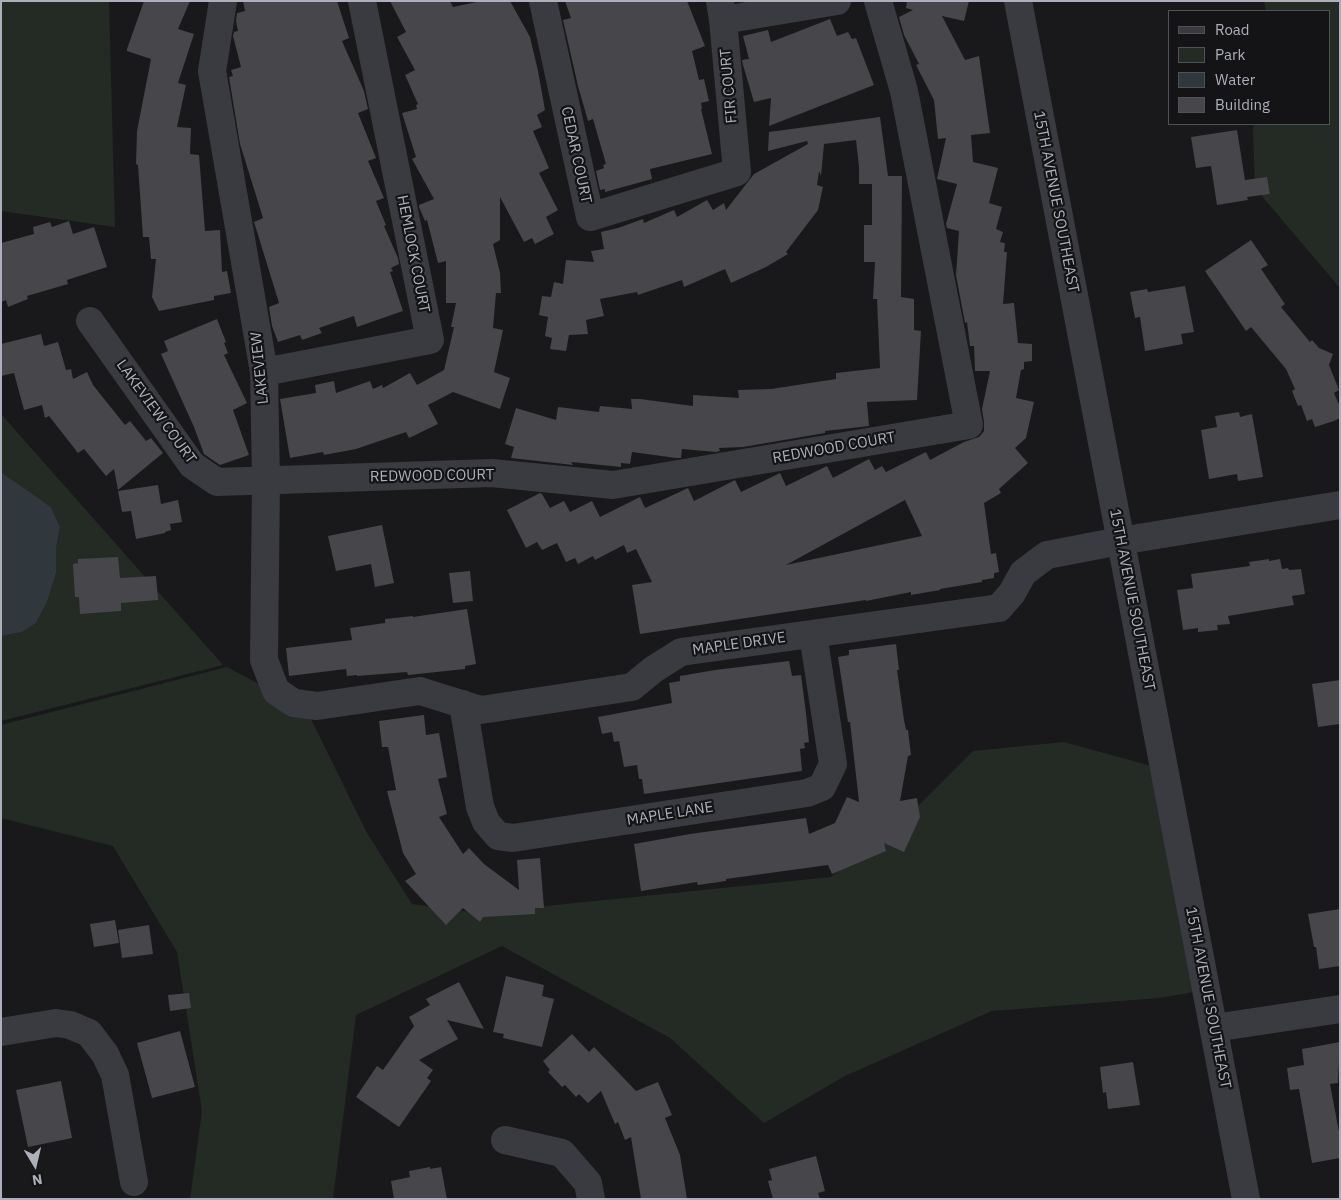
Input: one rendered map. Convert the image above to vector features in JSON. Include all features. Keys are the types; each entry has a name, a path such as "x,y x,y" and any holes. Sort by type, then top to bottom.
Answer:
{"street":[{"name":"LAKEVIEW","path":"223,1 212,72 264,372 266,480 264,660 276,691 294,703 317,706"},
{"name":"HEMLOCK COURT","path":"264,372 430,340 362,1"},
{"name":"CEDAR COURT","path":"543,1 590,217 737,172"},
{"path":"721,11 837,1"},
{"name":"REDWOOD COURT","path":"266,480 492,473 613,485 969,426 904,91 878,1"},
{"name":"15TH AVENUE SOUTHEAST","path":"1018,1 1246,1199"},
{"name":"FIR COURT","path":"721,11 737,172"},
{"name":"LAKEVIEW COURT","path":"90,321 192,465 218,482 266,480"},
{"name":"MAPLE DRIVE","path":"317,706 420,691 481,710 632,687 654,669 681,652 999,608 1012,593 1023,573 1047,555 1120,541 1340,505"},
{"name":"MAPLE LANE","path":"462,704 480,807 486,822 498,836 513,838 807,793 822,787 833,764 813,634"},
{"path":"1214,1028 1340,1009"},
{"path":"1,1032 56,1023 70,1025 88,1033 106,1054 115,1075 134,1182"},
{"path":"505,1140 562,1153 588,1184 591,1199"}],"green space":[{"path":"1,1 109,1 115,227 1,211"},
{"path":"1264,1 1340,1 1340,288 1255,188 1253,129 1254,125 1331,125 1331,10 1266,10"},
{"path":"1,414 223,665 1,721 1,636 22,632 36,623 47,602 56,573 56,549 60,527 51,507 1,472"},
{"path":"227,667 306,709 367,833 412,904 477,913 831,877 913,811 973,751 1064,742 1173,772 1218,988 1159,998 992,1011 845,1076 764,1123 670,1038 502,946 356,1015 333,1199 190,1199 202,1111 177,952 113,846 1,818 1,725"}],"water":[{"path":"1,472 51,507 60,527 56,549 56,573 47,602 36,623 22,632 1,636"}],"building":[{"path":"144,1 190,1 178,29 194,34 178,83 186,85 177,127 191,128 190,154 199,155 205,231 220,230 222,272 227,271 231,293 214,296 214,300 159,311 152,297 156,259 151,259 149,237 143,237 138,165 136,164 137,131 151,59 127,51"},
{"path":"243,1 337,1 349,38 342,41 364,91 368,109 358,113 376,158 368,161 384,198 376,201 386,225 384,226 398,258 399,264 391,268 393,271 390,272 403,311 357,327 354,316 319,328 322,333 302,340 300,335 278,342 272,326 269,307 279,303 254,222 263,218 240,144 229,77 233,76 231,70 241,67 233,36 234,32 238,31 237,13 245,11"},
{"path":"390,1 450,1 453,7 481,1 510,1 530,37 538,71 545,110 537,115 542,127 533,131 549,168 539,173 558,210 546,217 554,234 535,244 532,238 524,242 500,197 500,240 493,244 500,273 501,293 496,293 493,328 503,330 494,372 510,378 500,409 453,392 428,405 438,424 409,438 406,432 356,449 324,455 323,452 290,458 280,399 316,393 315,385 334,381 336,393 370,381 373,389 382,385 383,388 410,373 417,385 444,370 454,327 451,327 456,303 446,303 446,261 438,263 427,220 425,221 419,207 419,205 434,199 412,159 416,157 402,113 417,109 416,105 418,104 405,75 415,70 397,37 406,32"},
{"path":"565,1 687,1 705,46 692,51 699,80 704,79 709,101 701,103 701,109 712,154 650,169 652,179 605,192 605,189 600,190 596,171 604,168 603,165 606,164 593,119 588,121 578,86 563,20 571,18"},
{"path":"907,1 969,1 964,21 942,16 965,60 979,56 990,133 971,135 973,162 998,168 989,203 1002,207 996,229 1003,232 1000,242 1005,243 1004,252 1007,252 1003,304 1014,303 1018,343 1032,344 1032,361 1024,362 1024,369 1021,370 1016,398 1034,402 1026,438 1015,448 1028,463 999,489 1001,493 984,503 991,554 996,553 999,572 994,573 994,578 982,580 982,582 940,590 911,595 911,592 866,601 640,634 632,585 652,582 636,549 627,553 624,545 595,560 593,556 578,564 575,558 566,562 557,543 542,550 537,542 526,548 507,510 540,493 550,508 564,501 570,512 592,501 600,517 640,497 645,508 688,488 694,501 735,480 741,492 780,473 786,486 827,466 833,478 869,459 875,470 882,466 886,472 926,452 930,460 964,442 979,437 984,431 982,409 990,371 975,371 974,346 970,346 967,322 965,323 956,275 959,231 947,228 946,224 957,184 937,179 946,138 938,139 934,100 916,65 919,64 904,35 899,17 913,10 906,8","holes":["905,500 922,536 786,565"]},
{"path":"830,19 837,36 848,32 852,39 856,38 874,85 769,126 771,98 754,102 742,60 749,59 743,36 768,30 771,42"},
{"path":"880,117 888,176 902,176 901,297 914,299 914,330 921,331 917,400 867,402 869,426 825,431 825,433 743,447 719,448 720,451 716,452 682,449 681,458 632,452 630,464 621,463 621,467 571,462 573,465 511,458 514,447 505,444 516,408 556,420 558,407 599,412 600,406 632,409 631,399 693,406 693,395 739,398 738,390 771,389 836,379 836,373 880,368 877,299 873,299 875,262 864,262 864,225 872,225 872,184 859,184 856,140 824,144 821,176 819,171 817,185 823,187 818,210 786,252 788,254 766,267 731,283 725,269 684,287 682,280 638,295 637,292 600,299 604,316 586,320 588,334 569,335 566,351 550,349 552,338 545,336 548,317 539,315 542,296 551,297 554,282 563,284 566,260 594,262 591,251 604,249 601,232 643,219 644,223 674,210 677,217 707,200 713,210 724,203 726,210 754,174 808,144 807,141 768,151 769,132"},
{"path":"1237,130 1245,180 1267,177 1270,194 1247,197 1248,200 1217,205 1211,166 1196,168 1191,137"},
{"path":"69,221 73,234 94,227 107,267 67,280 68,284 27,296 28,299 8,307 6,300 1,302 1,243 34,234 33,227 50,222 52,227"},
{"path":"1251,240 1268,265 1261,269 1285,304 1281,307 1310,342 1312,340 1319,348 1333,354 1329,365 1339,390 1334,393 1340,407 1340,418 1334,421 1315,427 1312,419 1307,421 1301,405 1298,406 1292,391 1295,389 1286,369 1251,327 1246,331 1205,271"},
{"path":"1185,286 1194,332 1181,334 1183,344 1145,351 1140,317 1135,318 1130,292 1147,289 1148,292"},
{"path":"217,319 226,342 224,343 228,353 224,355 247,403 233,410 249,455 220,465 204,454 161,354 168,351 164,341"},
{"path":"41,334 44,346 58,342 66,370 71,369 73,379 87,372 93,385 125,425 130,421 146,441 151,438 163,453 118,490 114,469 106,476 84,449 78,453 49,416 45,418 42,405 24,410 14,373 1,376 1,344"},
{"path":"1239,412 1240,417 1252,414 1263,477 1238,481 1237,474 1209,479 1201,430 1217,427 1215,416"},
{"path":"158,485 161,504 178,500 182,522 170,524 171,530 165,533 136,539 131,511 122,512 118,491"},
{"path":"382,525 394,583 375,587 371,564 336,571 328,536"},
{"path":"118,557 120,578 156,576 158,600 121,603 121,611 80,614 79,597 75,597 73,564 78,563 78,559"},
{"path":"1269,559 1269,561 1280,559 1282,569 1301,569 1305,594 1292,596 1294,605 1228,616 1230,624 1217,625 1218,630 1198,632 1198,628 1183,630 1177,590 1193,588 1191,574 1250,566 1249,562"},
{"path":"470,571 473,601 453,603 449,573"},
{"path":"467,609 476,664 465,666 465,669 408,675 407,672 347,676 346,669 289,676 286,648 352,640 350,628 385,623 385,619"},
{"path":"896,644 899,670 897,670 911,755 908,756 900,801 917,798 920,817 904,852 884,843 886,851 832,874 828,865 726,879 726,881 698,885 697,882 641,891 634,844 690,834 806,818 809,834 835,823 847,797 859,802 850,722 848,722 838,657 849,655 849,650"},
{"path":"789,661 792,676 801,675 806,713 809,742 804,743 805,748 800,749 802,771 644,794 642,779 639,779 637,765 624,767 619,741 614,742 612,732 602,734 598,717 672,703 669,683 680,681 680,676"},
{"path":"1340,680 1340,724 1318,727 1312,684"},
{"path":"424,715 426,735 439,733 447,777 438,779 447,814 439,817 463,854 469,848 484,864 519,890 517,860 540,858 544,908 535,908 535,914 483,917 480,922 463,908 446,925 405,881 416,874 403,853 387,791 396,790 388,747 382,747 379,721"},
{"path":"1340,909 1340,966 1319,969 1308,914"},
{"path":"115,920 119,943 94,947 90,924"},
{"path":"149,925 153,954 122,958 118,930"},
{"path":"506,976 544,985 542,996 554,999 542,1047 503,1038 504,1034 493,1032"},
{"path":"459,982 484,1029 447,1020 458,1039 419,1060 433,1070 427,1078 431,1081 399,1127 356,1097 377,1066 383,1070 414,1026 409,1017 430,1005 426,999"},
{"path":"189,993 191,1008 170,1011 168,995"},
{"path":"180,1031 195,1087 152,1098 137,1043"},
{"path":"572,1034 589,1052 594,1047 636,1091 658,1082 672,1115 665,1118 680,1155 687,1199 641,1199 631,1137 625,1140 618,1122 615,1124 601,1091 588,1103 579,1094 576,1097 565,1085 562,1087 548,1072 550,1070 543,1061"},
{"path":"1340,1042 1338,1083 1330,1084 1340,1137 1340,1158 1312,1163 1299,1089 1290,1090 1287,1068 1304,1065 1302,1049"},
{"path":"1133,1062 1140,1105 1108,1109 1106,1092 1103,1093 1100,1067"},
{"path":"61,1081 72,1138 28,1147 16,1090"},
{"path":"816,1156 825,1191 818,1193 820,1199 773,1199 768,1181 772,1180 769,1169"},
{"path":"430,1167 430,1169 441,1167 447,1199 394,1199 391,1181 410,1177 409,1171"}]}
